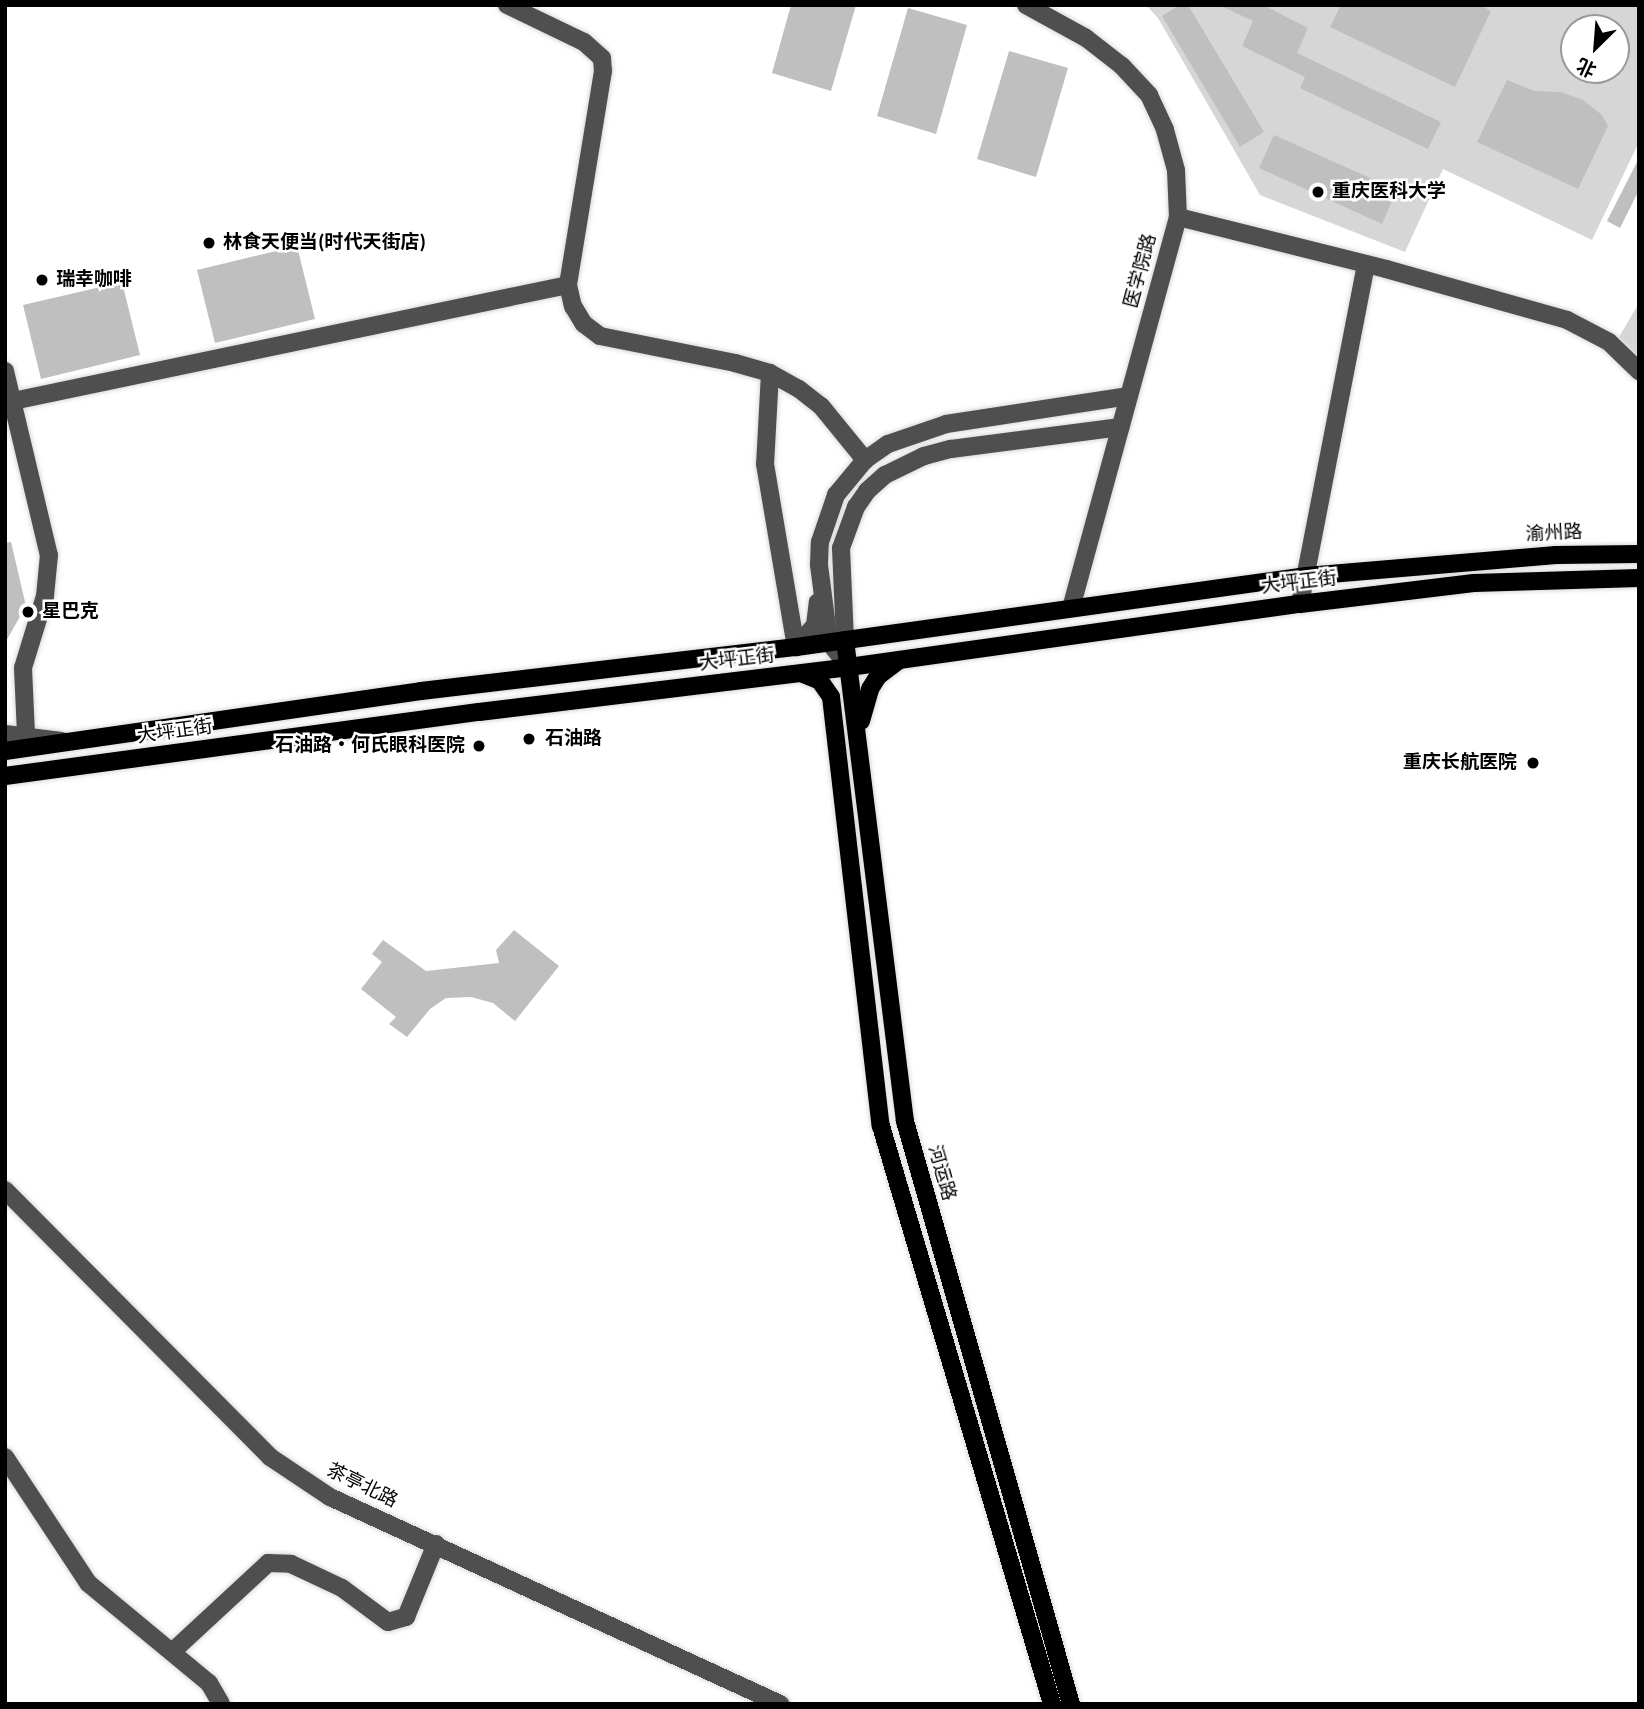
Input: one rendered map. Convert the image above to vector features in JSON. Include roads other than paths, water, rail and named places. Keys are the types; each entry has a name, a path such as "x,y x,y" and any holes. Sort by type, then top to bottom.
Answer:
{"main road":[{"name":"渝州路","path":"1472,560 1604,553 1639,554"},
{"name":"大坪正街","path":"5,751 421,691 796,647 1306,576 1472,560"},
{"name":"大坪正街","path":"5,776 479,712 799,674 1300,604 1474,583 1639,578"},
{"name":"河运路","path":"837,641 849,667 905,1121 1071,1704"},
{"path":"858,738 864,702 870,689 886,669 900,660"},
{"path":"799,674 820,681 831,697 881,1125 1052,1704"}],"street":[{"path":"507,5 584,42 602,58 603,71 568,285 573,306 583,324 600,336 770,373 799,388 821,406 865,460"},
{"name":"医学院路","path":"1026,5 1086,38 1122,66 1149,95 1166,130 1176,170 1178,217 1072,607"},
{"path":"1178,217 1366,264 1567,320 1609,342 1639,371"},
{"path":"1300,604 1366,264"},
{"path":"13,401 568,285"},
{"path":"5,371 49,555 45,596 23,668 26,734"},
{"path":"770,373 766,477 796,647"},
{"path":"796,647 811,633 817,617 820,542 836,495 865,460 888,444 946,424 1129,396"},
{"path":"837,641 841,548 856,507 867,491 885,475 924,456 951,449 1121,427"},
{"path":"819,565 837,641"},
{"path":"5,734 26,734 72,743"},
{"name":"茶亭北路","path":"5,1190 270,1457 330,1497 781,1704"},
{"path":"5,1457 89,1583 209,1683 221,1704"},
{"path":"172,1652 268,1563 291,1564 342,1588 388,1622 406,1617 436,1544"}],"place":[{"name":"重庆医科大学","path":"1318,192"},
{"name":"林食天便当(时代天街店)","path":"209,243"},
{"name":"瑞幸咖啡","path":"42,280"},
{"name":"星巴克","path":"28,612"},
{"name":"石油路","path":"529,739"},
{"name":"石油路‧何氏眼科医院","path":"479,746"},
{"name":"重庆长航医院","path":"1533,763"}]}
